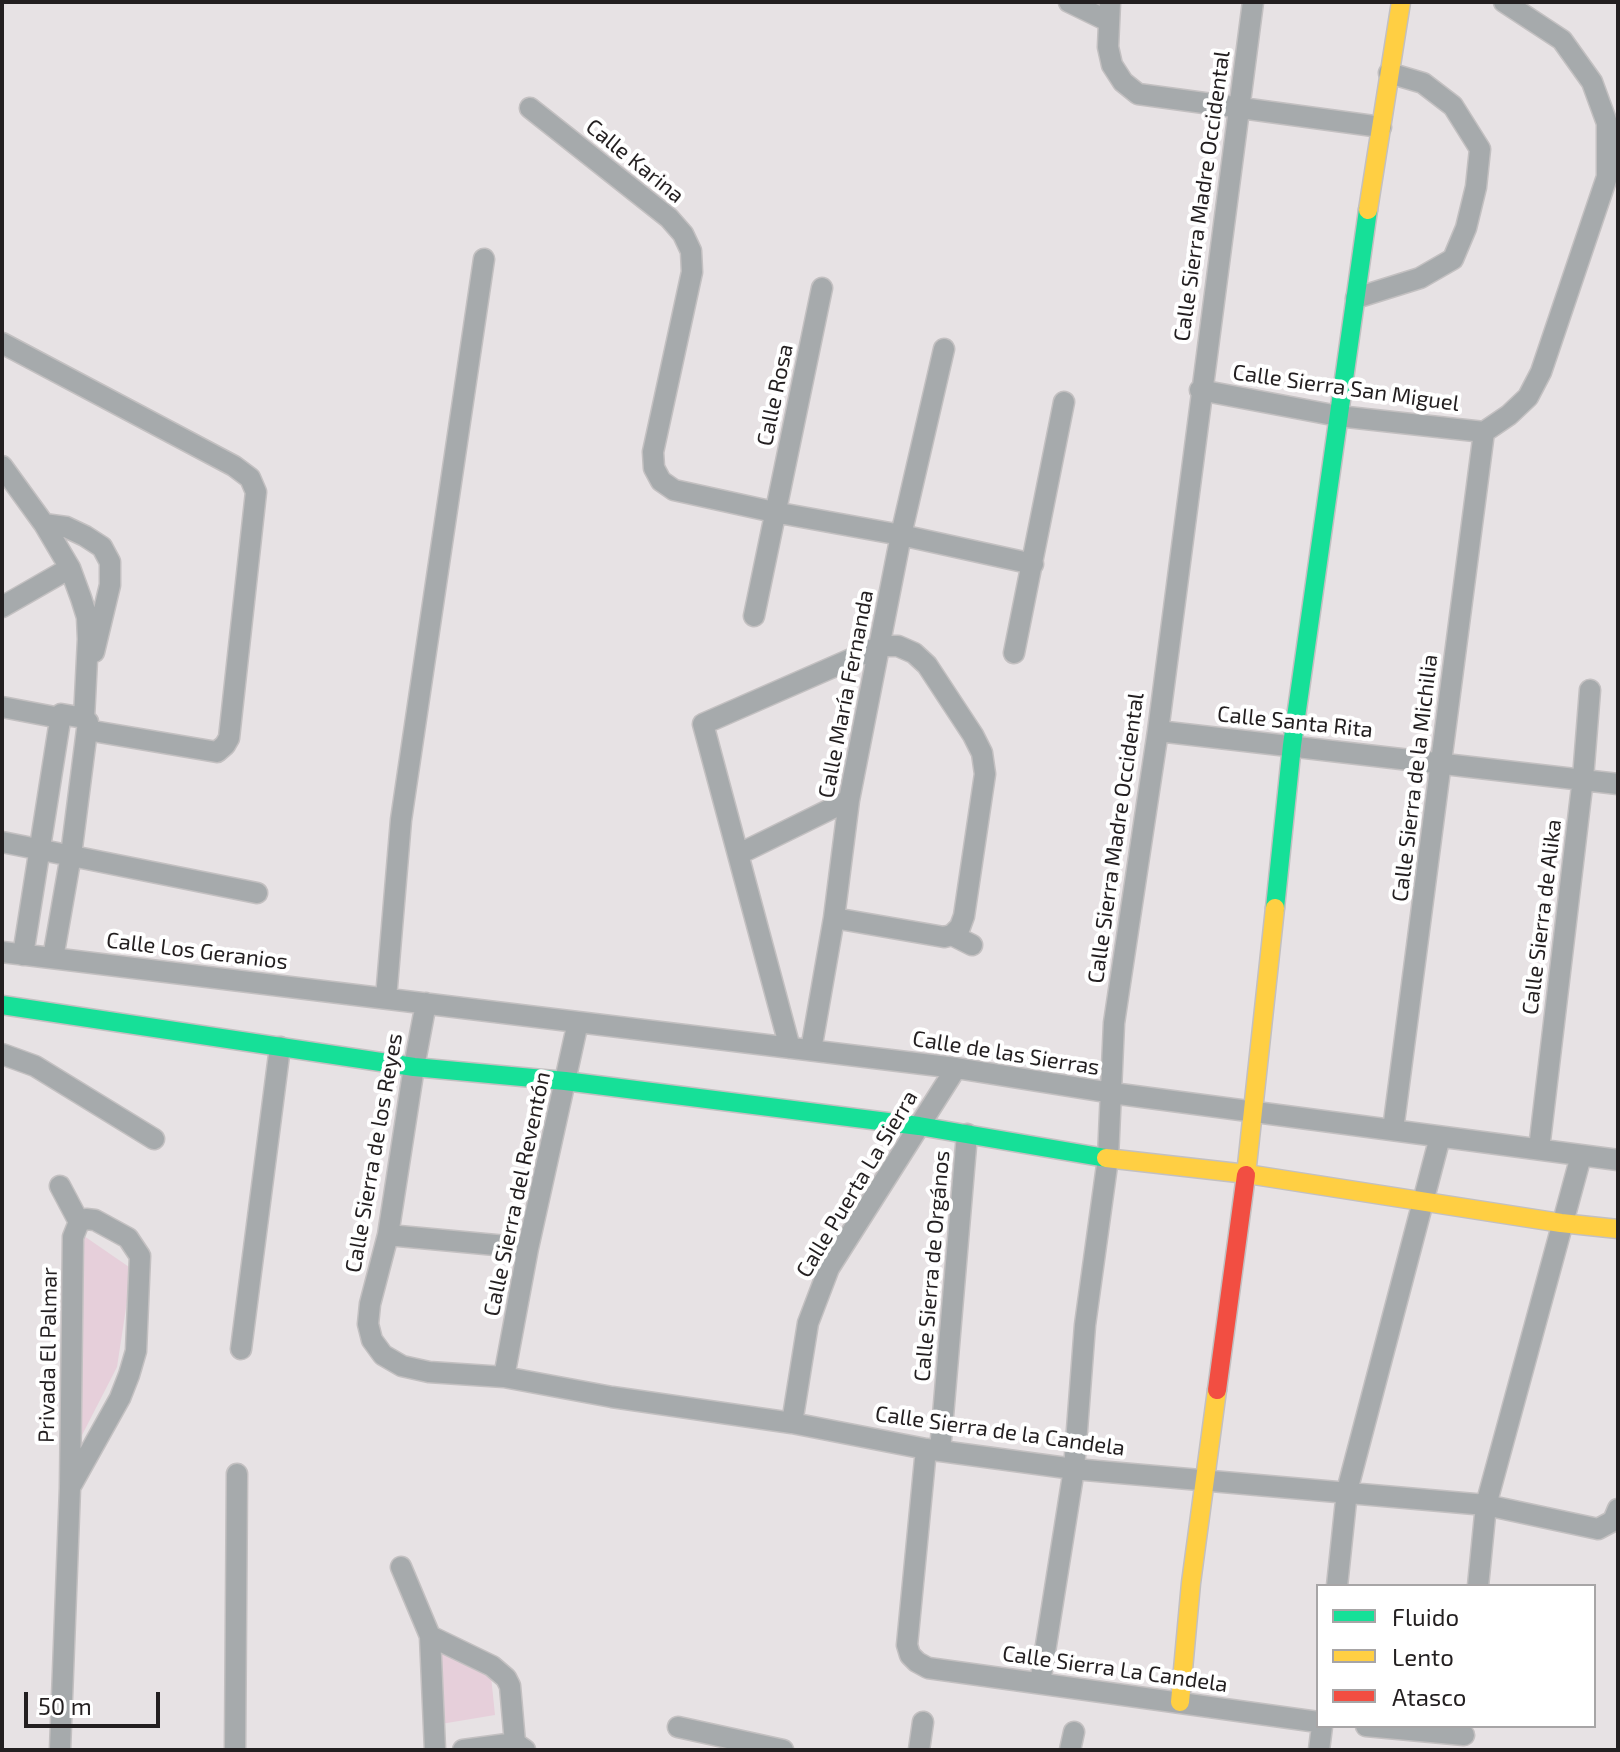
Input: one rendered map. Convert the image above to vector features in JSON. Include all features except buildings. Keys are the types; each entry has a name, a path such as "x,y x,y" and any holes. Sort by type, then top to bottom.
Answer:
{"street":[{"path":"1069,2 1109,12 1108,47 1112,65 1123,82 1138,94 1381,127"},
{"name":"Calle Sierra Madre Occidental","path":"1040,1683 1074,1469 1085,1325 1108,1158 1114,1023 1158,731 1200,390 1253,2"},
{"path":"1180,1702 1191,1583 1247,1174 1292,745 1401,2"},
{"path":"1484,432 1528,397 1541,372 1607,177 1607,123 1592,82 1562,40 1504,2"},
{"path":"1356,298 1420,278 1453,259 1466,228 1476,187 1480,149 1453,106 1423,83 1389,73"},
{"name":"Calle Karina","path":"530,108 669,218 683,234 691,251 692,272 653,452 654,468 661,481 674,490 774,512"},
{"path":"386,998 401,820 484,259"},
{"name":"Calle Rosa","path":"754,616 822,288"},
{"path":"2,343 234,466 250,478 256,492 229,738 217,752 86,724 61,714 23,955"},
{"name":"Calle María Fernanda","path":"811,1050 834,918 849,800 901,535 944,349"},
{"name":"Calle Sierra San Miguel","path":"1200,390 1338,416 1484,432"},
{"path":"1014,653 1064,402"},
{"name":"Calle Sierra de la Michilia","path":"1393,1130 1484,432"},
{"path":"2,466 44,524 70,568 87,617 86,724 71,855 53,958"},
{"path":"774,512 901,535 1033,564"},
{"path":"44,524 66,527 85,536 102,547 110,562 110,585 88,674"},
{"path":"2,607 70,568"},
{"path":"790,1048 739,854 695,728 881,646 898,646 914,653 927,665 982,753 985,774 964,916 960,927 952,935 944,937 834,918"},
{"name":"Calle Sierra de Alika","path":"1539,1149 1583,778 1590,690"},
{"path":"2,707 60,718"},
{"name":"Calle Santa Rita","path":"1158,731 1618,784"},
{"path":"739,854 849,800"},
{"path":"2,842 257,893"},
{"path":"952,935 972,945"},
{"name":"Calle Los Geranios","path":"2,952 386,998"},
{"name":"Calle de las Sierras","path":"386,998 956,1068 1254,1113 1618,1160"},
{"name":"Calle Sierra de los Reyes","path":"383,1355 372,1340 368,1324 370,1304 388,1235 426,1003"},
{"path":"2,1005 414,1067 565,1081 919,1126 1108,1158 1247,1174 1561,1223 1618,1229"},
{"name":"Calle Sierra del Reventón","path":"504,1377 528,1248 578,1022"},
{"path":"241,1349 280,1047"},
{"path":"2,1054 35,1066 154,1139"},
{"name":"Calle Puerta La Sierra","path":"792,1423 808,1323 829,1268 956,1068"},
{"name":"Calle Sierra de Orgános","path":"910,1655 907,1645 933,1450 967,1134"},
{"path":"1337,1584 1347,1491 1440,1137"},
{"path":"1478,1584 1486,1505 1581,1156"},
{"path":"60,1186 79,1222"},
{"name":"Privada El Palmar","path":"60,1750 70,1488 73,1237 79,1222 95,1220 128,1238 140,1256 136,1351 120,1398 70,1488"},
{"path":"388,1235 528,1248"},
{"name":"Calle Sierra de la Candela","path":"383,1355 402,1366 429,1372 504,1377 612,1397 792,1423 933,1450 1074,1469 1486,1505 1598,1529 1615,1515"},
{"path":"235,1750 237,1474"},
{"path":"401,1567 430,1636 435,1750"},
{"path":"430,1636 492,1666 510,1686 520,1747 463,1750"},
{"name":"Calle Sierra La Candela","path":"910,1655 928,1668 1316,1722"},
{"path":"919,1750 923,1722"},
{"path":"678,1727 743,1746 783,1750"},
{"path":"1319,1750 1322,1728"},
{"path":"1384,1728 1464,1737"}],"shaded area":[{"path":"84,1236 132,1269 117,1367 79,1441"},
{"path":"441,1648 491,1676 495,1715 441,1724"}],"traffic: fast":[{"path":"1275,908 1292,745 1368,210"},
{"path":"2,1005 414,1067 565,1081 919,1126 1106,1158"}],"traffic: slow":[{"path":"1368,210 1401,2"},
{"path":"1246,1175 1275,908"},
{"path":"1106,1158 1247,1174 1561,1223 1618,1229"},
{"path":"1180,1702 1191,1583 1217,1390"}],"traffic: jam":[{"path":"1217,1390 1246,1175"}]}
